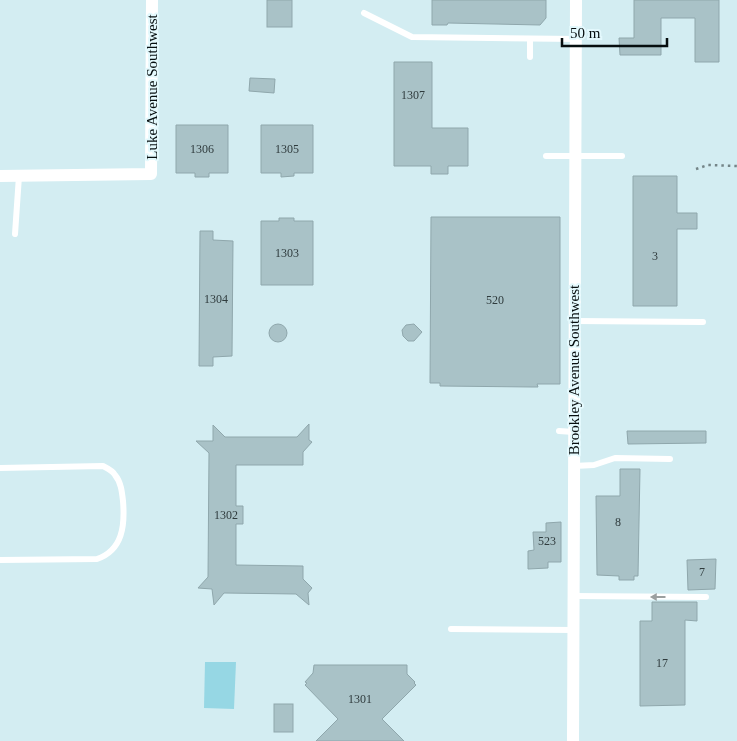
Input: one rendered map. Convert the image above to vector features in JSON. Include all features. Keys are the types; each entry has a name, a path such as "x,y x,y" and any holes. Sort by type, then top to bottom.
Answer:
{"street":[{"name":"Luke Avenue Southwest","path":"19,176 151,174 152,0"},
{"name":"Brookley Avenue Southwest","path":"573,741 576,0"},
{"path":"0,176 19,176"}],"lane":[{"path":"364,13 412,37 576,39"},
{"path":"530,38 530,57"},
{"path":"546,156 622,156"},
{"path":"15,234 19,176"},
{"path":"574,320 702,322"},
{"path":"558,431 574,432"},
{"path":"574,466 594,465 615,458 670,459"},
{"path":"0,468 103,466 115,474 119,481 124,510 120,538 115,548 106,556 97,559 0,560"},
{"path":"574,596 706,597"},
{"path":"451,629 574,630"}],"path":[{"path":"696,168 708,165 737,166"}],"shaded area":[{"path":"205,662 236,662 234,709 204,708"}],"building":[{"path":"267,0 292,0 292,27 267,27"},
{"path":"432,0 546,0 546,18 540,25 448,23 447,25 432,25"},
{"path":"634,0 719,0 719,62 695,62 695,18 661,18 661,55 620,55 619,38 634,38"},
{"path":"394,62 432,62 432,128 468,128 468,166 448,166 448,174 431,174 431,166 394,166"},
{"path":"250,78 275,79 274,93 249,91"},
{"path":"176,125 228,125 228,173 209,173 209,177 195,177 195,173 176,173"},
{"path":"261,125 313,125 313,173 294,173 294,176 281,177 281,173 261,173"},
{"path":"633,176 677,176 677,213 697,213 697,229 677,229 677,306 633,306"},
{"path":"431,217 560,217 560,384 537,384 538,387 532,387 440,386 440,383 430,383"},
{"path":"279,218 294,218 294,221 313,221 313,285 261,285 261,221 279,221"},
{"path":"200,231 213,231 213,240 233,241 232,356 213,357 213,366 199,366"},
{"path":"278,324 284,327 287,333 284,339 278,342 272,339 269,333 272,327"},
{"path":"414,324 422,332 414,341 408,341 403,336 402,330 406,325"},
{"path":"309,424 309,440 312,442 303,452 303,465 236,465 236,506 243,506 243,524 236,524 236,565 303,566 303,579 312,588 308,593 309,605 296,594 224,593 214,605 212,589 198,588 208,577 209,453 196,441 213,441 213,425 225,437 297,437"},
{"path":"627,431 706,431 706,443 628,444"},
{"path":"620,469 640,469 638,576 634,576 634,580 619,580 619,576 597,575 596,496 620,496"},
{"path":"561,522 561,562 548,562 548,568 528,569 528,551 534,550 533,532 546,532 546,523"},
{"path":"716,559 715,589 688,590 687,560"},
{"path":"652,602 697,602 697,621 685,620 685,705 640,706 640,621 652,621"},
{"path":"314,665 407,665 407,674 416,685 382,719 404,741 316,741 338,719 305,685 307,683 305,682 313,673"},
{"path":"274,704 293,704 293,732 274,732"}]}
